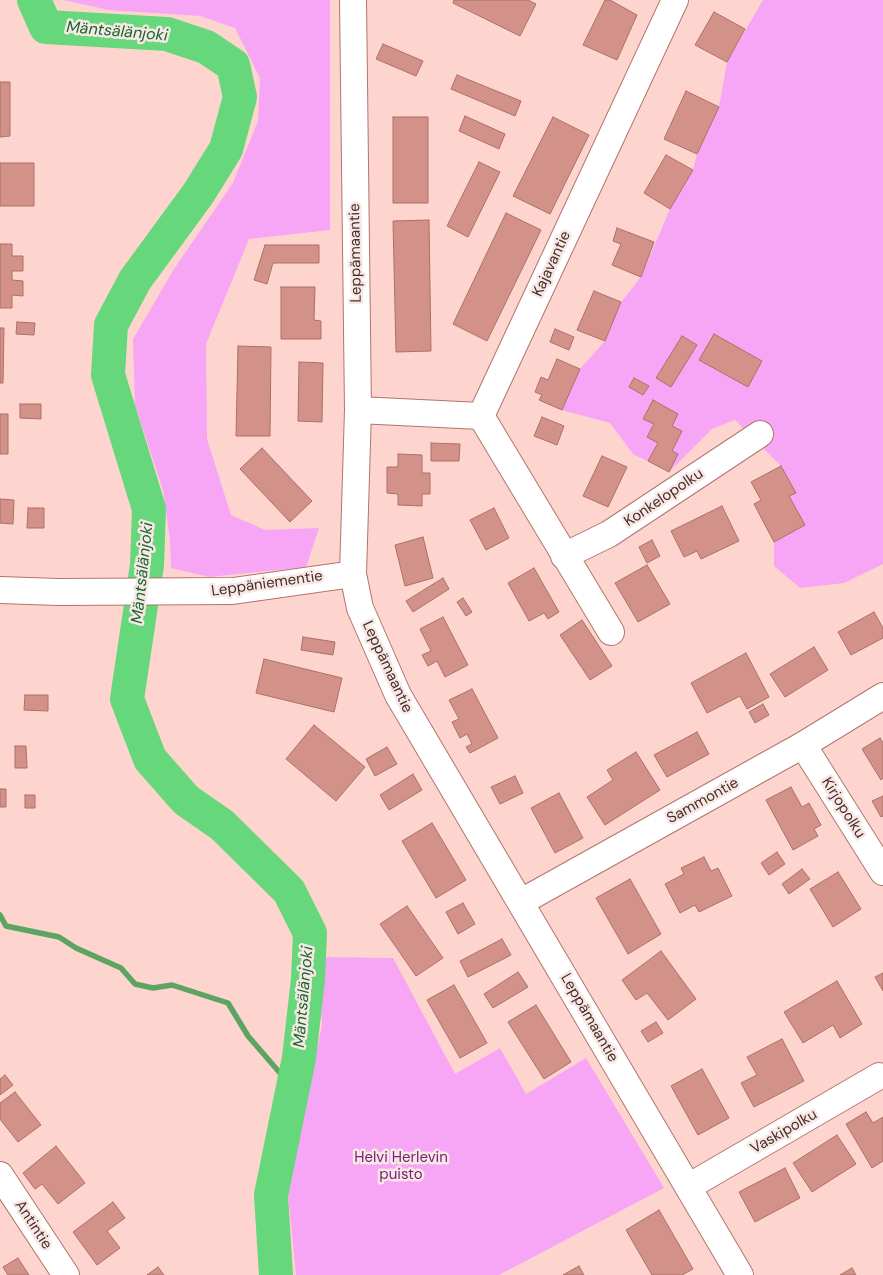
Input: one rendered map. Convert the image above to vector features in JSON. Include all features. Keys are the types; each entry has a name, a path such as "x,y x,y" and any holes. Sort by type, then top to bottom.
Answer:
{"street":[{"name":"Leppämaantie","path":"353,0 358,410 353,574 360,608 398,695 740,1275"},
{"name":"Kajavantie","path":"480,416 675,0"},
{"path":"358,410 480,416 611,632"},
{"name":"Konkelopolku","path":"564,556 609,534 760,434"},
{"name":"Leppäniementie","path":"0,590 198,593 233,591 353,574"},
{"name":"Sammontie","path":"521,902 803,745 883,696"},
{"name":"Kirjopolku","path":"803,745 883,872"},
{"name":"Vaskipolku","path":"688,1187 879,1076"},
{"name":"Antintie","path":"0,1175 66,1275"}],"green space":[{"path":"63,0 330,0 330,230 249,239 206,344 207,439 231,515 265,530 319,528 306,567 209,577 171,568 170,539 163,490 135,405 133,339 174,269 233,183 258,121 260,78 235,28 200,16 109,10"},
{"path":"763,0 883,0 883,564 844,583 800,588 774,566 774,542 804,525 789,496 796,492 781,466 735,420 712,429 669,472 633,454 610,423 562,410 580,369 605,341 621,302 641,277 670,209 693,170 697,154 719,107 727,62"},
{"name":"Helvi Herlevin puisto","path":"319,957 393,958 455,1074 500,1048 526,1094 586,1058 664,1188 499,1275 296,1275 287,1183 322,1026"}],"building":[{"path":"454,0 528,0 536,4 520,36 453,3"},
{"path":"605,0 610,0 637,15 617,60 583,45"},
{"path":"714,12 745,29 727,62 695,45"},
{"path":"383,44 423,61 416,76 376,59"},
{"path":"457,75 521,101 515,116 451,89"},
{"path":"0,82 10,82 10,136 0,137"},
{"path":"686,91 719,107 697,154 664,139"},
{"path":"465,116 505,134 499,149 459,131"},
{"path":"393,117 428,117 428,203 393,203"},
{"path":"553,117 589,135 550,214 513,196"},
{"path":"666,155 693,170 670,209 644,193"},
{"path":"479,162 500,172 468,237 447,226"},
{"path":"0,163 34,163 34,206 0,206"},
{"path":"506,213 541,230 487,341 453,324"},
{"path":"429,220 431,351 396,352 393,221"},
{"path":"617,228 654,242 641,277 612,265 621,244 613,241"},
{"path":"0,244 12,244 12,256 23,256 23,271 12,271 12,280 23,281 23,296 12,295 12,308 0,308"},
{"path":"265,245 319,245 319,263 273,263 267,284 254,280"},
{"path":"281,287 315,287 314,320 321,321 321,339 281,339"},
{"path":"594,291 621,302 605,341 577,330"},
{"path":"17,322 35,323 34,335 16,334"},
{"path":"0,328 4,328 3,383 0,383"},
{"path":"555,329 574,337 569,350 550,342"},
{"path":"714,334 762,361 748,387 699,360"},
{"path":"682,336 697,345 671,387 656,378"},
{"path":"238,346 271,347 270,436 236,436"},
{"path":"557,359 580,369 562,410 539,400 542,395 535,392 541,377 548,380"},
{"path":"299,362 323,363 322,422 298,421"},
{"path":"634,378 649,386 643,395 629,387"},
{"path":"653,400 678,414 672,426 682,431 672,451 678,454 669,472 648,461 658,443 647,437 654,424 643,419"},
{"path":"20,404 41,404 41,419 20,418"},
{"path":"0,414 8,414 8,454 0,454"},
{"path":"542,417 564,426 557,445 534,436"},
{"path":"431,443 460,444 459,461 431,461"},
{"path":"262,448 312,501 290,522 240,469"},
{"path":"398,454 422,455 422,473 430,473 430,494 422,494 422,506 398,505 398,494 387,493 387,467 398,467"},
{"path":"602,456 627,467 608,507 583,496"},
{"path":"781,466 796,493 789,496 805,525 774,542 754,504 761,500 751,482"},
{"path":"0,499 14,500 13,524 0,523"},
{"path":"722,506 739,541 701,559 697,551 684,557 671,531"},
{"path":"28,508 44,508 44,528 27,528"},
{"path":"494,508 509,538 486,550 470,520"},
{"path":"423,537 433,578 405,586 395,545"},
{"path":"652,540 660,556 647,563 639,547"},
{"path":"647,565 670,604 638,622 615,583"},
{"path":"534,568 559,612 548,619 544,613 529,621 508,583"},
{"path":"443,578 449,589 413,612 406,601"},
{"path":"463,598 472,612 466,616 457,602"},
{"path":"874,612 883,628 883,638 851,655 838,632"},
{"path":"443,617 468,665 445,677 437,661 428,666 422,655 431,651 420,629"},
{"path":"582,620 612,666 590,680 560,635"},
{"path":"303,637 335,642 333,655 301,650"},
{"path":"814,647 828,670 785,697 770,674"},
{"path":"746,653 769,697 747,709 740,696 707,713 691,683"},
{"path":"264,659 342,678 334,712 256,693"},
{"path":"472,689 498,738 470,753 466,747 472,744 467,734 460,738 452,722 459,719 449,700"},
{"path":"25,695 48,695 48,711 24,710"},
{"path":"763,704 769,715 755,723 749,712"},
{"path":"314,725 365,767 336,801 286,759"},
{"path":"697,732 709,754 667,777 654,755"},
{"path":"880,738 883,743 883,778 881,780 862,749"},
{"path":"15,746 26,746 27,768 15,768"},
{"path":"387,747 397,764 375,776 366,759"},
{"path":"636,752 660,790 605,825 587,797 613,780 607,770"},
{"path":"413,774 422,790 389,810 380,795"},
{"path":"515,776 523,793 500,804 491,787"},
{"path":"791,787 802,807 809,803 821,825 814,829 818,836 793,850 766,800"},
{"path":"0,789 6,789 6,807 0,807"},
{"path":"559,793 583,838 555,853 531,808"},
{"path":"25,795 35,795 35,808 25,808"},
{"path":"883,796 883,816 881,817 872,801"},
{"path":"432,823 466,880 436,898 402,841"},
{"path":"777,852 785,864 769,875 761,863"},
{"path":"704,857 711,871 718,868 732,896 699,912 695,905 680,913 665,884 684,874 681,868"},
{"path":"802,869 810,879 789,894 782,884"},
{"path":"838,872 861,909 833,927 810,889"},
{"path":"630,879 661,934 628,954 596,898"},
{"path":"463,903 475,924 458,934 446,912"},
{"path":"407,906 443,958 416,976 380,924"},
{"path":"502,939 511,955 468,977 460,961"},
{"path":"661,951 696,999 668,1020 647,993 636,1000 622,980"},
{"path":"518,972 528,987 493,1008 484,994"},
{"path":"883,973 883,991 875,977"},
{"path":"837,981 862,1024 840,1038 833,1025 803,1043 784,1012"},
{"path":"454,985 487,1043 460,1058 427,1000"},
{"path":"536,1005 571,1062 544,1079 508,1022"},
{"path":"656,1022 663,1033 648,1042 641,1031"},
{"path":"782,1039 804,1081 754,1107 741,1083 757,1075 747,1057"},
{"path":"702,1069 729,1118 698,1135 671,1086"},
{"path":"5,1075 13,1085 0,1095 0,1079"},
{"path":"15,1092 41,1125 18,1142 0,1119 0,1103"},
{"path":"866,1112 873,1123 883,1117 883,1161 872,1168 846,1124"},
{"path":"837,1135 856,1164 812,1192 793,1163"},
{"path":"56,1146 85,1183 58,1204 42,1184 35,1189 23,1173"},
{"path":"785,1168 800,1198 755,1222 739,1192"},
{"path":"113,1202 125,1218 107,1231 120,1248 97,1265 73,1232"},
{"path":"659,1210 693,1269 682,1275 652,1275 626,1230"},
{"path":"18,1258 29,1275 8,1275 3,1267"},
{"path":"579,1266 584,1275 563,1275"},
{"path":"158,1267 164,1275 147,1275"},
{"path":"852,1268 856,1275 840,1275"}],"waterway":[{"name":"Mäntsälänjoki","path":"34,0 46,27 167,34 206,47 233,65 240,97 226,149 198,194 135,280 111,325 108,375 149,509 147,565 127,699 150,759 186,800 222,825 289,891 310,933 308,979 299,1058 271,1195 276,1275"},
{"path":"0,915 6,926 59,937 76,948 121,968 135,984 153,988 172,985 228,1003 248,1036 293,1088"}]}
